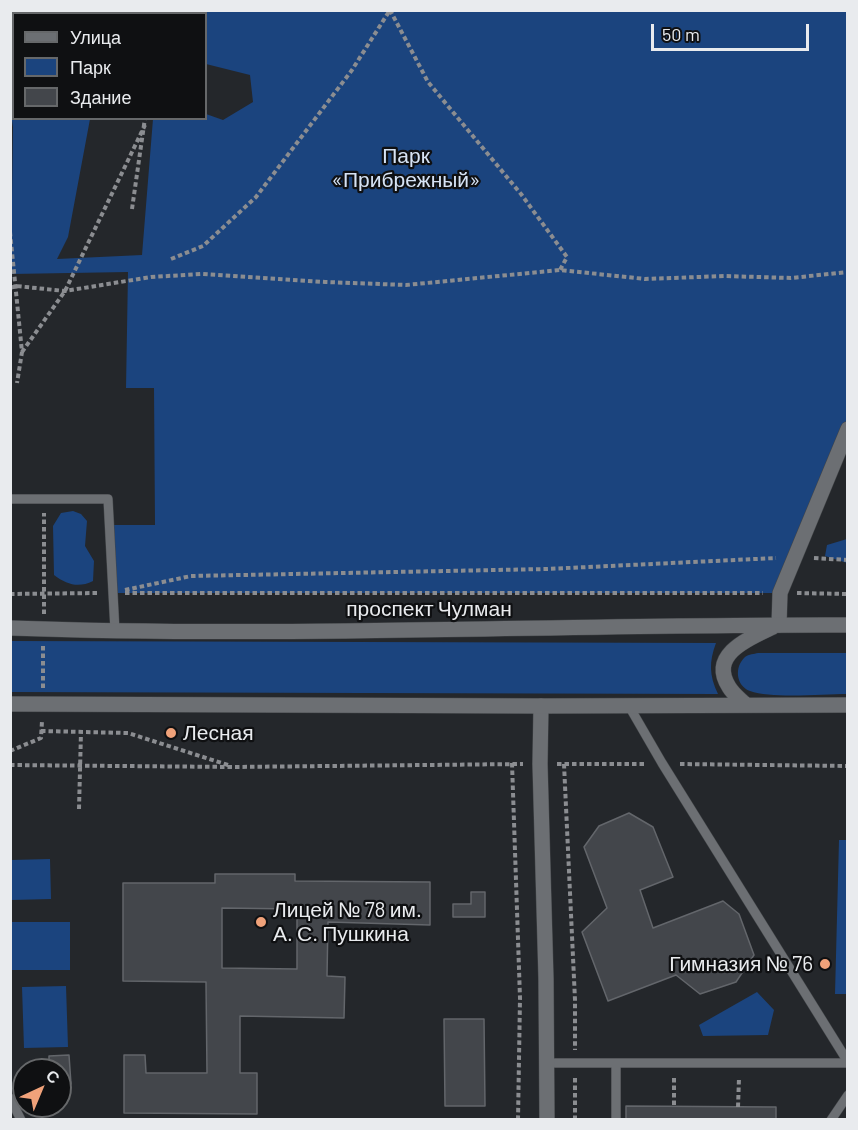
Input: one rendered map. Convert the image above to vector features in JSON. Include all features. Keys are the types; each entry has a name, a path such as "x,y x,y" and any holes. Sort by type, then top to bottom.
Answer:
{"main road":[{"path":"746,705 729,687 723,671 727,656 740,642 779,625 780,593 848,429"},
{"name":"проспект Чулман","path":"10,628 115,631 445,631 848,625"},
{"path":"10,704 848,705"},
{"path":"541,706 540,764 547,1119"}],"lane":[{"path":"10,499 108,499 115,631"},
{"path":"629,706 848,1062"},
{"path":"547,1063 616,1065 848,1062"},
{"path":"616,1065 616,1119"},
{"path":"831,1119 848,1095"},
{"path":"10,1098 21,1119"}],"path":[{"path":"171,259 203,246 256,197 352,70 390,10 428,82 521,194 567,256 560,270"},
{"path":"132,209 145,120"},
{"path":"22,352 65,291 145,125"},
{"path":"10,232 13,287 22,352 17,383"},
{"path":"13,287 65,291 152,277 202,274 406,285 560,270 645,279 725,276 791,278 848,272"},
{"path":"44,499 44,617"},
{"path":"113,593 191,576 547,568 794,557 848,560"},
{"path":"10,594 44,592 848,594"},
{"path":"43,641 43,692"},
{"path":"10,751 41,738 42,716"},
{"path":"41,731 128,733 232,767"},
{"path":"79,809 81,732"},
{"path":"512,763 520,998 518,1119"},
{"path":"10,765 232,767 662,763 848,766"},
{"path":"564,764 575,1000 575,1119"},
{"path":"568,999 575,1000"},
{"path":"674,1064 674,1107"},
{"path":"738,1107 739,1064"}],"green space":[{"name":"Парк «Прибрежный»","path":"847,11 847,425 780,593 113,593 109,525 155,525 154,388 126,388 128,272 11,274 13,127 11,116 9,94 9,70 12,44 12,120 90,120 68,237 57,259 142,255 153,120 207,120 207,114 223,120 253,102 250,75 207,64 207,12 157,12"},
{"path":"73,511 81,514 87,521 85,546 94,561 93,581 78,585 68,583 54,575 53,526 61,513"},
{"path":"847,539 847,563 825,556 827,545"},
{"path":"11,641 716,643 711,668 718,694 11,692"},
{"path":"758,653 847,653 847,694 771,695 745,689 739,681 739,666 745,657"},
{"path":"839,840 847,840 847,994 835,994"},
{"path":"50,859 51,899 11,900 11,860"},
{"path":"11,922 70,922 70,970 11,970"},
{"path":"66,986 68,1047 24,1048 22,987"},
{"path":"757,992 774,1010 768,1035 703,1036 699,1025"}],"building":[{"path":"629,813 653,827 673,877 640,890 653,928 723,901 739,914 754,955 736,982 700,994 676,975 608,1001 582,932 607,908 584,847 599,826"},
{"path":"215,874 295,874 295,881 430,882 430,925 328,922 327,976 345,977 344,1018 240,1016 240,1073 257,1073 257,1114 124,1113 124,1055 145,1055 146,1073 207,1073 206,982 123,981 123,883 215,883","holes":["222,908 297,909 297,969 222,968"]},
{"path":"471,892 485,892 485,917 453,917 453,904 471,904"},
{"path":"444,1019 484,1019 485,1106 445,1106"},
{"path":"69,1055 69,1058 49,1058 49,1056"},
{"path":"626,1106 776,1107 776,1120 626,1120"}],"place":[{"name":"Лесная","path":"171,733"},
{"name":"Лицей № 78 им. А. С. Пушкина","path":"261,922"},
{"name":"Гимназия № 76","path":"825,964"}]}
